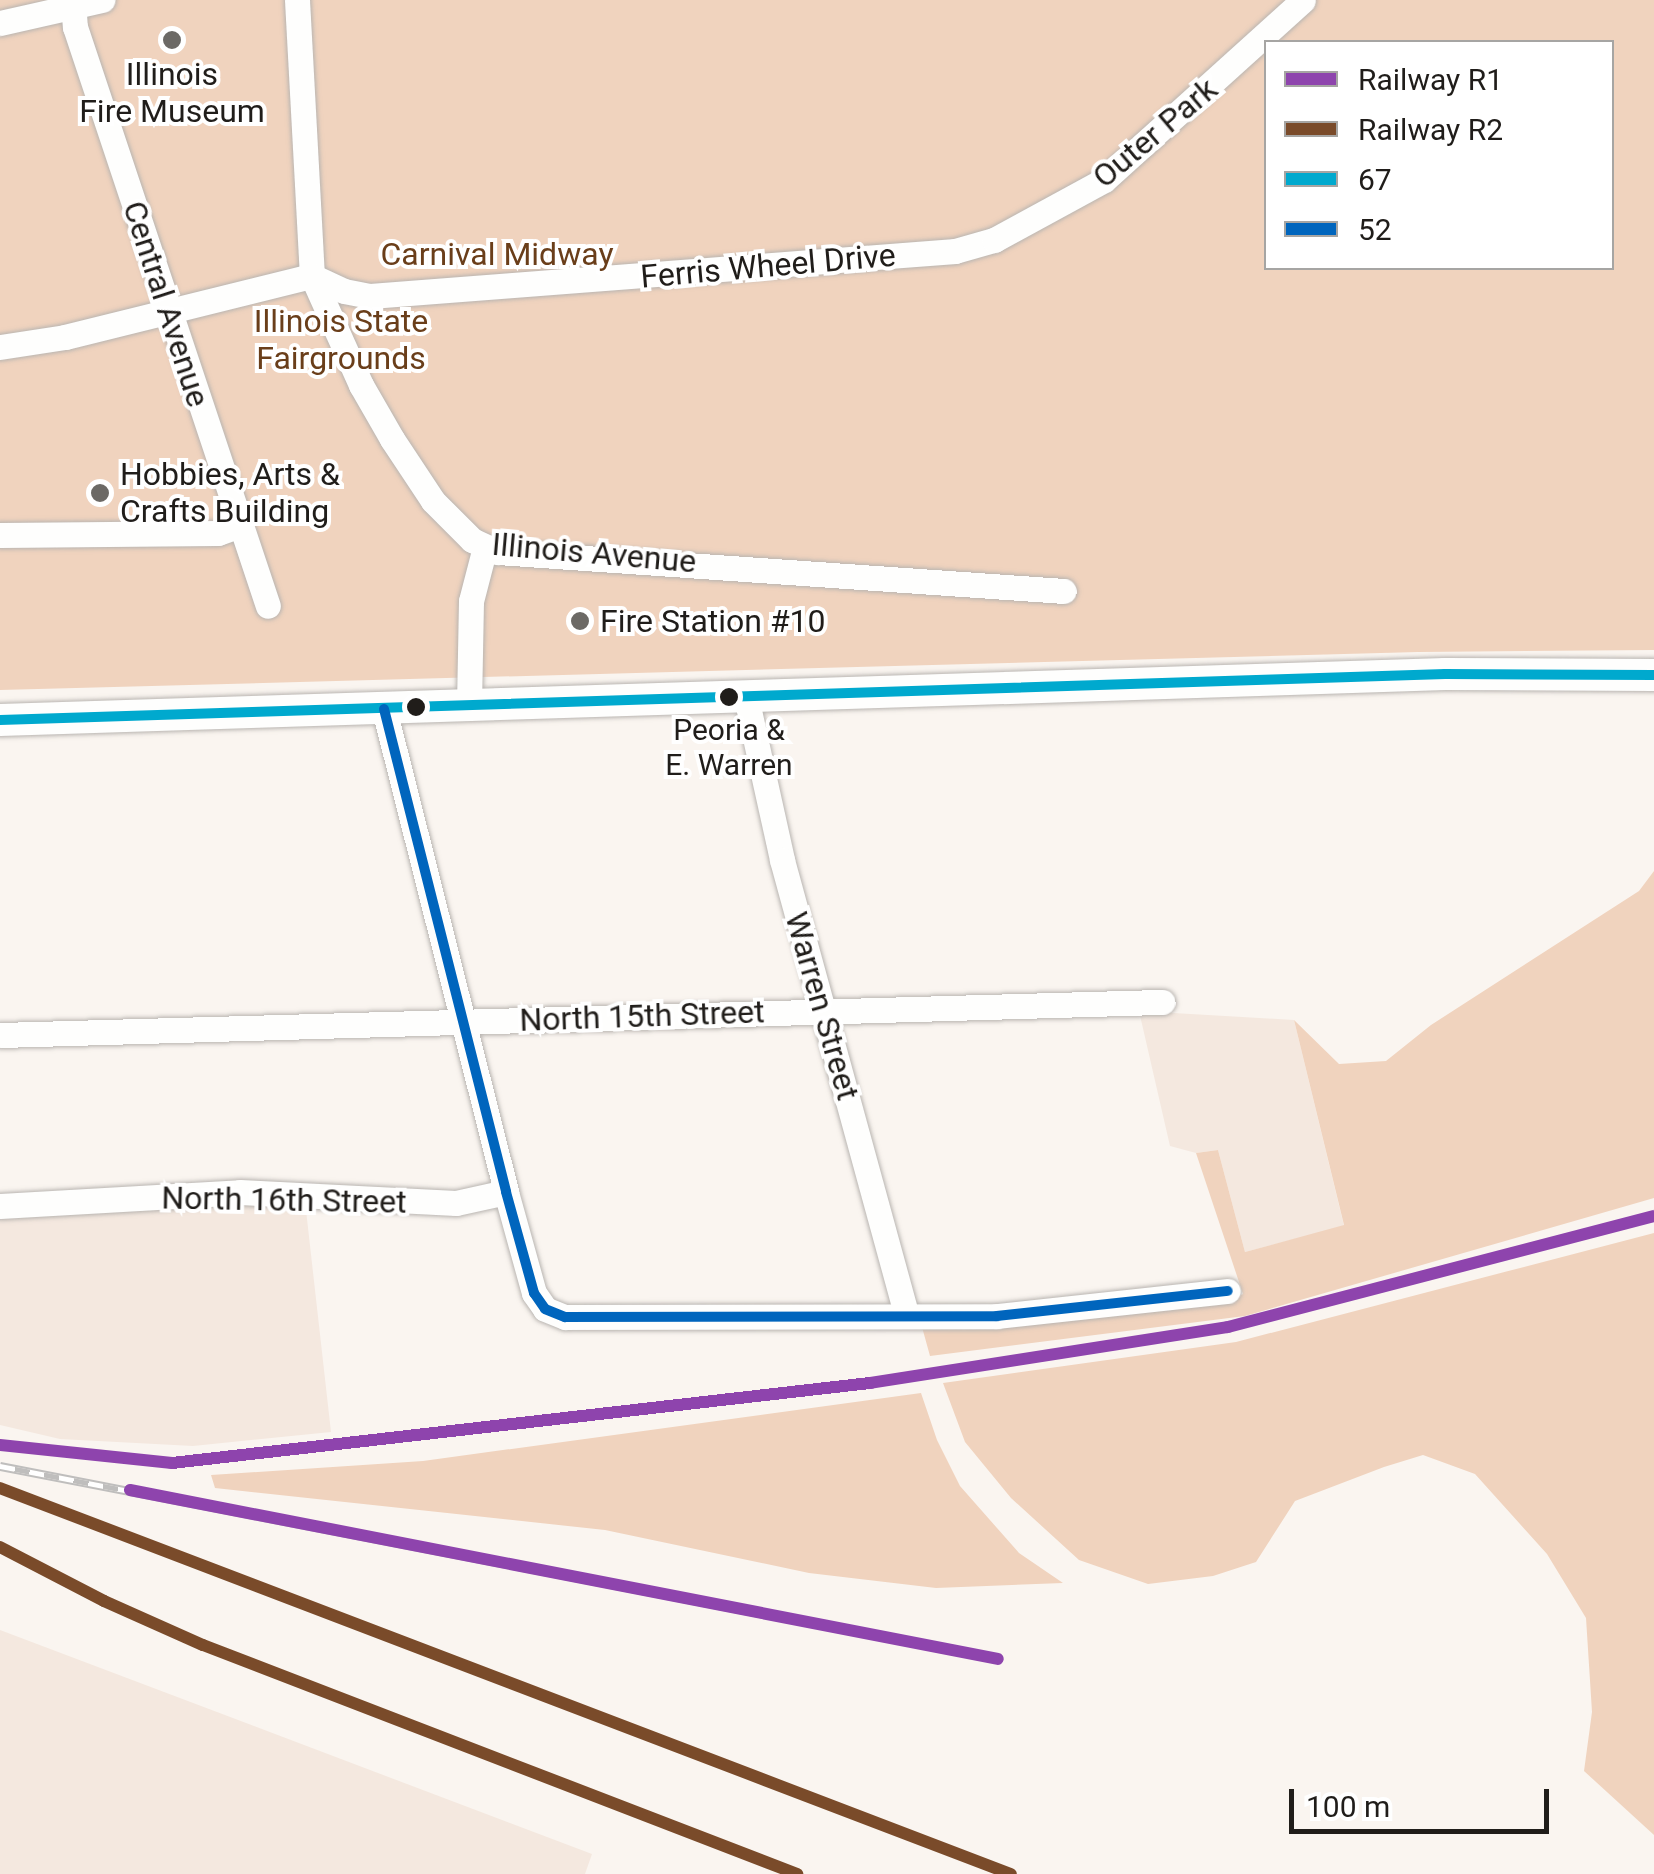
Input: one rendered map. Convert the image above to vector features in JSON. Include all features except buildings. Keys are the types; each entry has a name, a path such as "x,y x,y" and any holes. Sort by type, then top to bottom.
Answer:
{"main road":[{"path":"0,720 1445,674 1654,674"}],"street":[{"path":"0,23 73,3 102,0"},
{"name":"Illinois Avenue","path":"297,0 312,276 392,439 446,518 498,552 1064,591"},
{"name":"Outer Park","path":"1042,215 1115,172 1304,0"},
{"name":"Central Avenue","path":"73,3 74,27 268,606"},
{"name":"Ferris Wheel Drive","path":"312,276 344,291 370,296 890,257 968,248 994,240 1042,215"},
{"path":"0,347 169,314 312,276"},
{"path":"0,535 218,533 240,525"},
{"path":"468,706 471,601 485,547"},
{"name":"Warren Street","path":"746,697 782,860 906,1314"},
{"path":"384,709 506,1192 534,1293 544,1310 565,1318 997,1316 1228,1291"},
{"name":"North 15th Street","path":"0,1036 1164,1002"},
{"name":"North 16th Street","path":"0,1206 240,1192 456,1203 506,1192"}],"shaded area":[{"path":"1139,1011 1294,1020 1344,1226 1245,1252 1218,1150 1196,1153 1170,1146"},
{"path":"273,1203 306,1210 331,1432 193,1446 60,1439 0,1425 0,1215"},
{"path":"0,1630 592,1854 585,1874 0,1874"}],"green space":[{"name":"Illinois State Fairgrounds","path":"0,0 1654,0 1654,650 1418,652 0,690"},
{"path":"1654,871 1654,1198 1245,1316 930,1356 922,1327 1231,1300 1243,1294 1196,1153 1218,1150 1245,1252 1344,1225 1294,1020 1339,1064 1386,1061 1431,1025 1639,891"},
{"path":"1654,1233 1654,1835 1584,1771 1592,1712 1586,1618 1547,1554 1475,1474 1423,1455 1384,1467 1295,1501 1256,1562 1213,1576 1148,1584 1079,1560 1011,1498 965,1442 943,1383 1236,1342"},
{"path":"921,1393 937,1440 960,1486 1019,1553 1063,1583 936,1588 809,1573 605,1530 215,1488 211,1475 423,1461"}],"railway":[{"path":"0,1445 172,1463 870,1383 1228,1327 1654,1216"},
{"path":"0,1466 998,1659"},
{"path":"0,1488 1011,1874"}],"rail line":[{"name":"R1","path":"0,1445 172,1463 870,1383 1228,1327 1654,1216"},
{"name":"R2","path":"0,1488 1011,1874"},
{"name":"R1","path":"130,1490 998,1659"},
{"name":"R2","path":"0,1547 104,1601 203,1645 797,1874"}],"transit line":[{"name":"67","path":"0,720 1445,674 1654,675"},
{"name":"52","path":"384,709 506,1192 534,1293 545,1309 565,1317 997,1316 1228,1291"}],"place":[{"name":"Illinois Fire Museum","path":"172,40"},
{"name":"Hobbies, Arts & Crafts Building","path":"100,493"},
{"name":"Fire Station #10","path":"580,621"},
{"name":"Peoria & E. Warren","path":"729,697"}],"park label":[{"name":"Carnival Midway","path":"497,254"}]}
